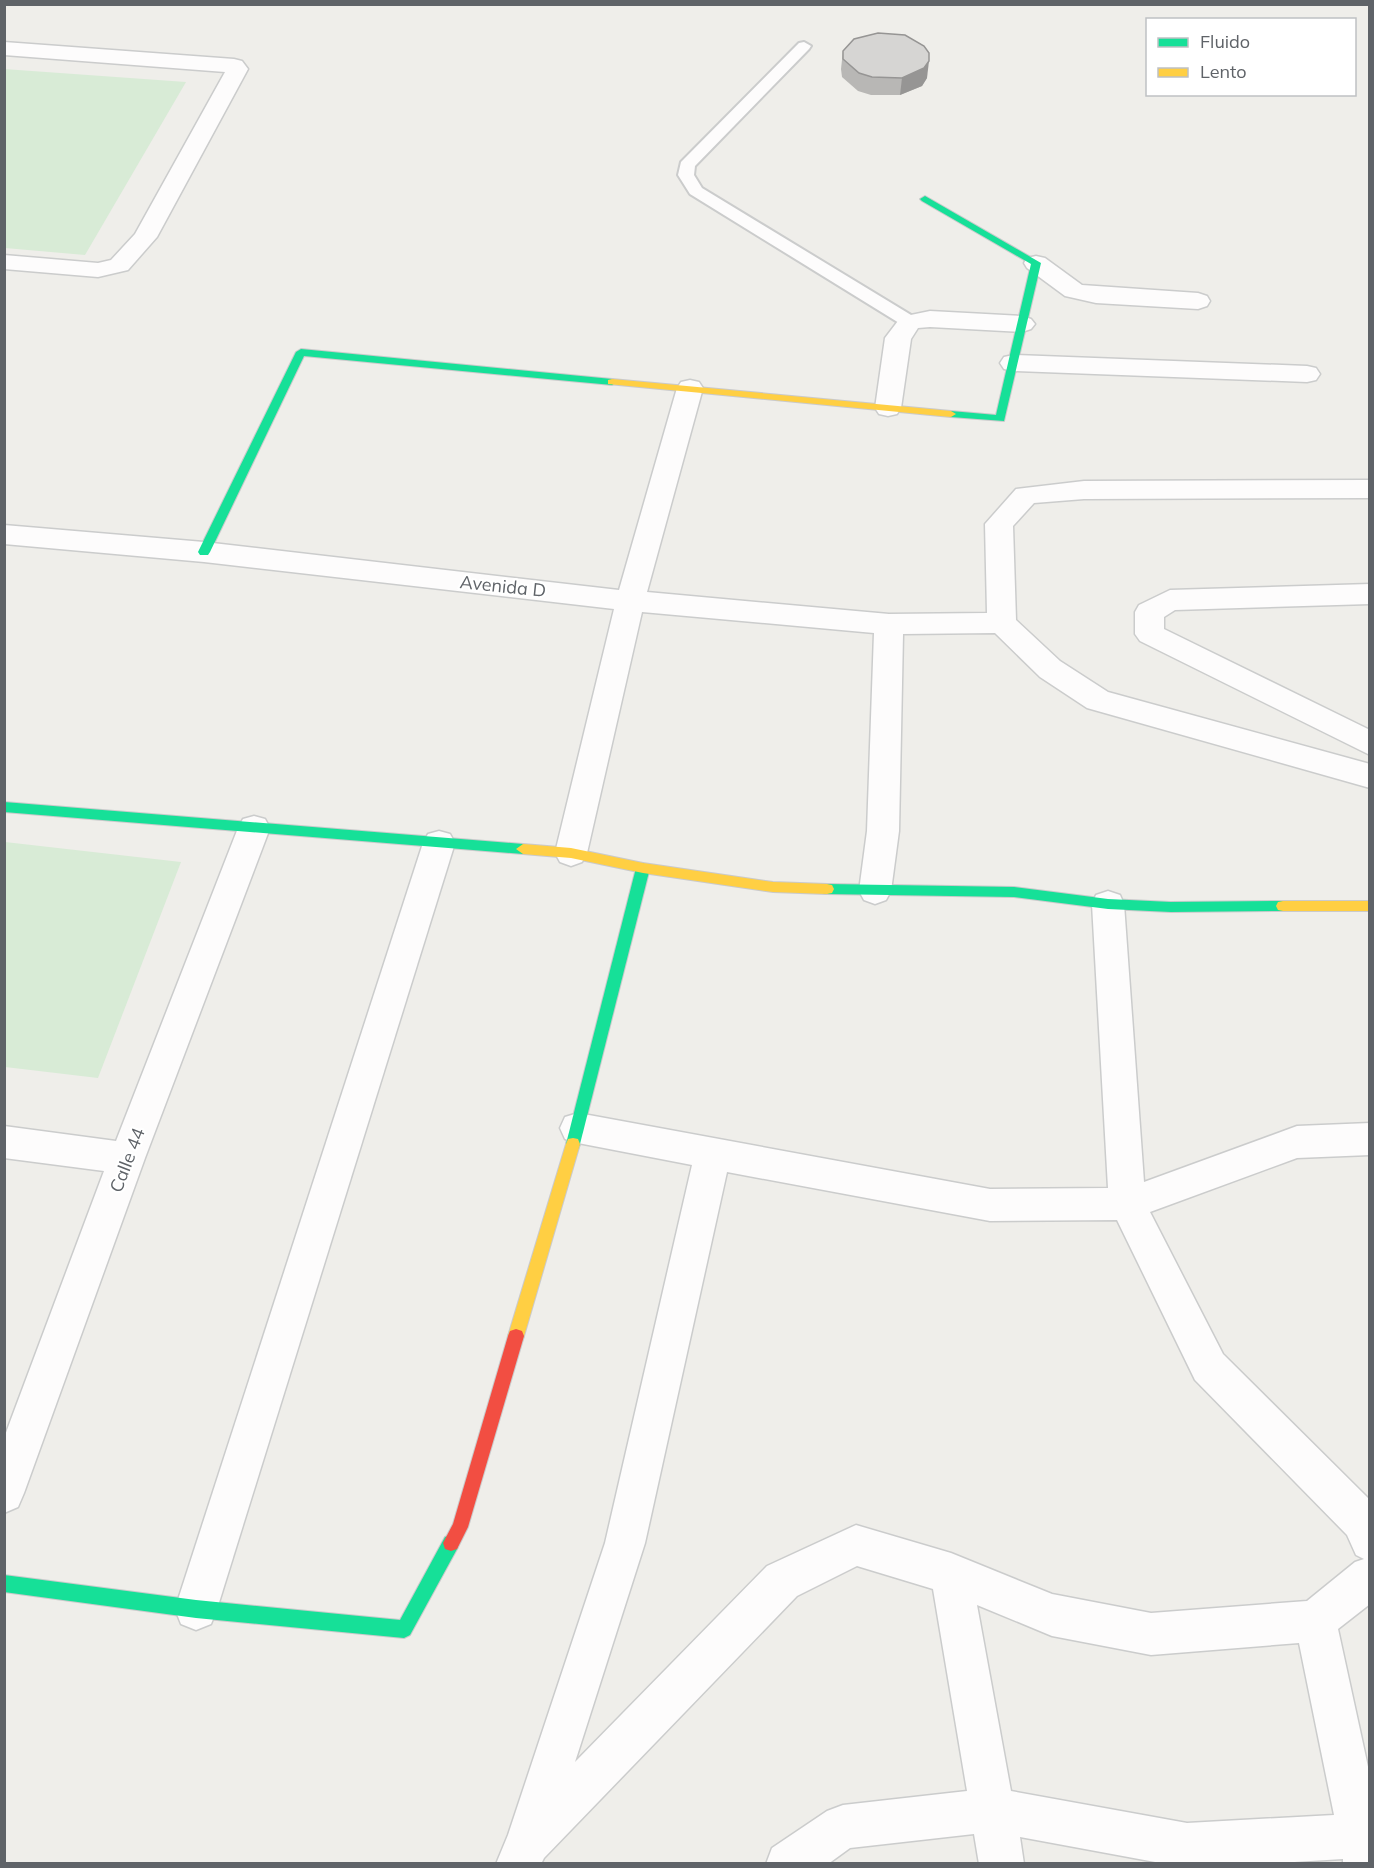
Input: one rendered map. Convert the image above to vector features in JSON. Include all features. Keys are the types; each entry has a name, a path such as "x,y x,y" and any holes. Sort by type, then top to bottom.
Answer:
{"street":[{"path":"4,48 234,66 237,69 145,237 119,265 98,270 4,262"},
{"path":"925,199 1036,263 1074,291 1096,295 1198,301"},
{"path":"204,552 301,352 1000,419 1036,263"},
{"path":"888,408 898,338 910,322 930,319 1022,324"},
{"path":"1013,363 1307,374"},
{"path":"570,853 630,601 690,388"},
{"path":"1370,489 1096,490 1026,495 999,524 1002,623 1050,669 1098,700 1370,777"},
{"name":"Avenida D","path":"4,534 204,552 630,601 890,624 1002,623"},
{"path":"1370,594 1170,600 1149,612 1150,634 1370,744"},
{"path":"875,891 883,831 890,624"},
{"path":"4,807 570,853 643,868 773,887 875,891 1014,892 1108,904 1171,907 1370,906"},
{"name":"Calle 44","path":"4,1492 254,828"},
{"path":"196,1610 439,843"},
{"path":"4,1583 196,1610 404,1629 460,1527 578,1128 643,868"},
{"path":"1108,904 1127,1204 1209,1367 1363,1522 1370,1541"},
{"path":"578,1128 990,1205 1127,1204 1297,1142 1370,1139"},
{"path":"4,1142 128,1158"},
{"path":"523,1853 625,1543 713,1153"},
{"path":"523,1853 782,1581 856,1545 951,1574 1052,1615 1151,1634 1315,1621 1370,1577"},
{"path":"951,1574 1002,1863"},
{"path":"788,1863 843,1827 992,1810 1187,1845 1363,1850 1315,1621"}],"lane":[{"path":"804,46 687,165 686,175 696,191 910,322"}],"green space":[{"path":"4,69 186,82 85,255 5,248"},
{"path":"5,842 181,862 98,1078 5,1067"}],"building":[{"path":"878,33 905,35 924,46 929,53 929,61 924,68 902,78 872,77 859,73 843,59 843,51 854,39"}],"traffic: fast":[{"path":"925,199 1036,263 1000,419 951,414"},
{"path":"204,552 301,352 612,382"},
{"path":"4,807 523,849"},
{"path":"573,1144 643,868"},
{"path":"827,889 1014,892 1108,904 1171,907 1283,906"},
{"path":"4,1583 196,1609 404,1629 451,1543"}],"traffic: slow":[{"path":"612,382 951,414"},
{"path":"523,849 571,853 643,868 773,887 827,889"},
{"path":"1283,906 1370,906"},
{"path":"516,1336 573,1144"}],"traffic: jam":[{"path":"451,1543 460,1527 516,1336"}]}
